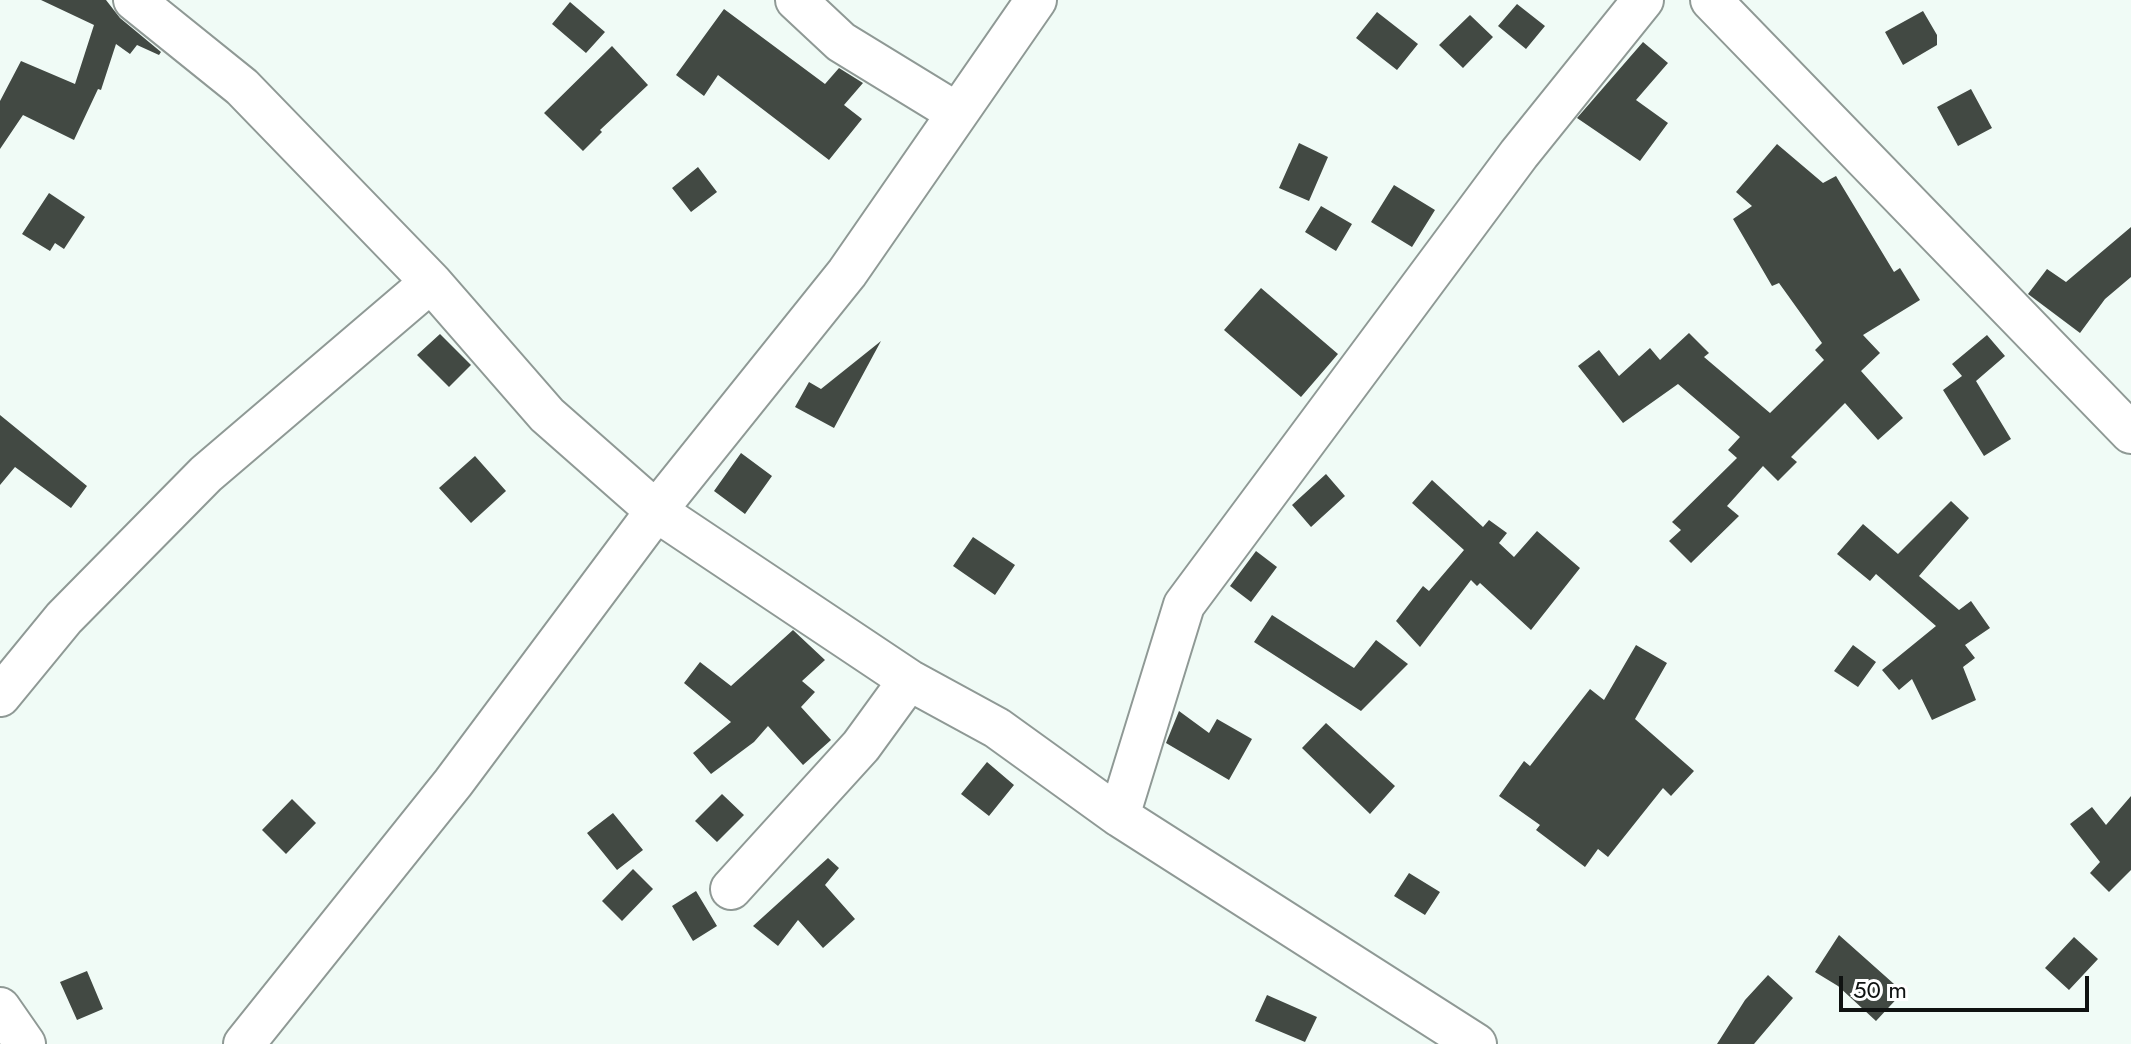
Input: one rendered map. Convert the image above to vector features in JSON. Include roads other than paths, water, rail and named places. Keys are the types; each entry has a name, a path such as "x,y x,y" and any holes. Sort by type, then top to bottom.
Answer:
{"street":[{"path":"134,0 242,87 431,282 547,415 656,511 909,680 997,728 1119,816 1476,1044"},
{"path":"796,0 841,42 957,113"},
{"path":"244,1044 453,783 656,511 847,273 1036,0"},
{"path":"1119,816 1184,605 1519,154 1643,0"},
{"path":"1711,0 2131,433"},
{"path":"0,696 64,618 206,474 431,282"},
{"path":"731,889 861,746 909,680"},
{"path":"0,1008 25,1044"}]}
